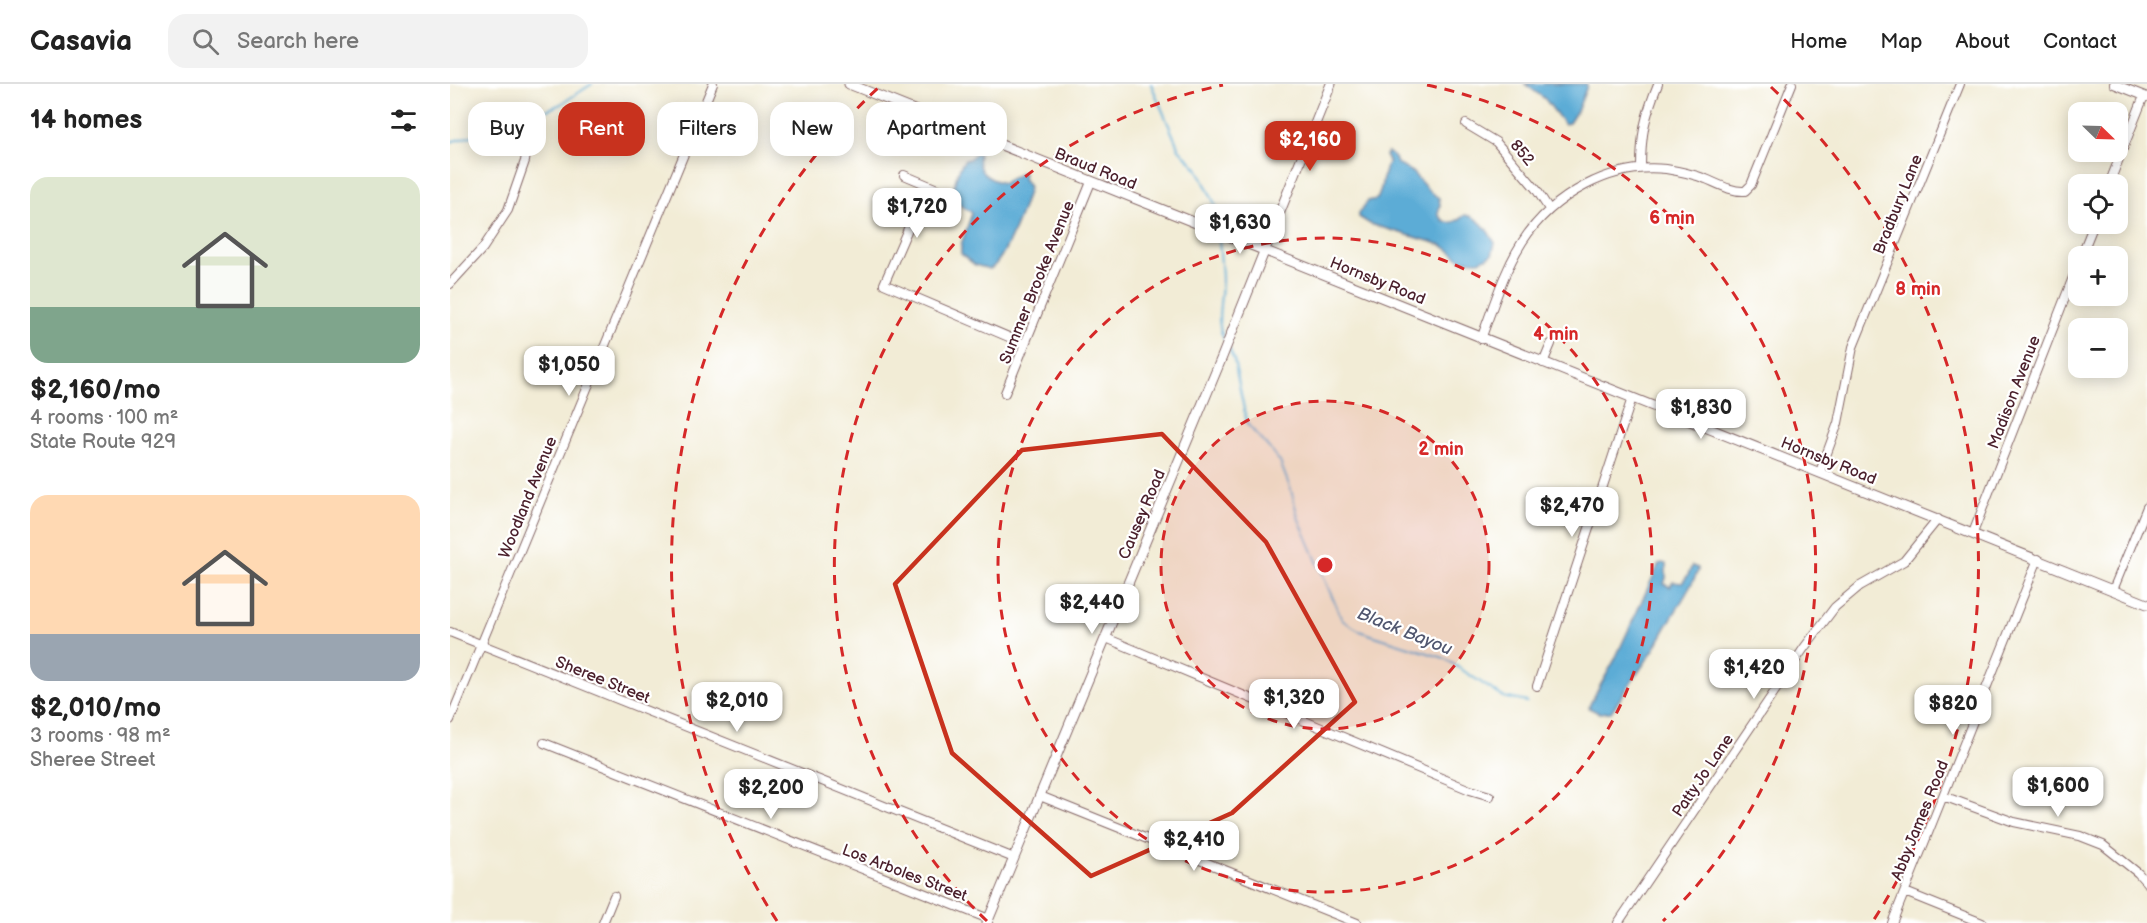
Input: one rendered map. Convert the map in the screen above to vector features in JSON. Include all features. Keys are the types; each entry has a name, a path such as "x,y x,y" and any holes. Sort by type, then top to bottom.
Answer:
{"street":[{"name":"Woodland Avenue","path":"450,720 713,84"},
{"name":"Braud Road","path":"849,84 1266,250"},
{"name":"Causey Road","path":"988,921 1232,334 1309,134 1331,84"},
{"path":"1641,168 1641,145 1647,112 1658,84"},
{"path":"1481,339 1506,270 1516,250 1530,229 1549,208 1596,180 1641,168 1685,173 1735,190 1747,190 1792,84"},
{"name":"Bradbury Lane","path":"1820,472 1838,423 1853,347 1960,84"},
{"path":"2113,174 2146,96 2114,84"},
{"name":"852","path":"1466,124 1496,142 1549,208"},
{"path":"450,284 483,248 508,210 526,156"},
{"path":"904,176 942,191"},
{"name":"Summer Brooke Avenue","path":"1005,393 1091,182"},
{"path":"927,185 884,284 1025,344"},
{"name":"Hornsby Road","path":"1266,250 1481,339 2147,604"},
{"name":"Madison Avenue","path":"1972,533 2068,290"},
{"path":"1543,363 1551,344"},
{"path":"1537,686 1632,398"},
{"path":"2113,590 2147,507"},
{"name":"Patty Jo Lane","path":"1618,923 1804,648 1835,607 1860,586 1904,561 1938,519"},
{"name":"Abby James Road","path":"1892,923 2038,559"},
{"name":"Sheree Street","path":"450,632 1014,858"},
{"path":"1106,638 1470,790 1490,796"},
{"name":"Los Arboles Street","path":"543,743 988,921"},
{"path":"1040,796 1358,923"},
{"path":"1943,796 2014,822 2080,836 2103,845 2138,873 2147,884"},
{"path":"1905,892 1982,923"},
{"path":"603,923 614,896"}],"highlighted area":[{"path":"1162,434 1266,542 1355,702 1232,813 1091,876 952,753 895,584 1022,450"}],"water":[{"path":"1525,84 1587,84 1587,86 1578,109 1569,123 1564,124 1545,99"},
{"path":"1388,152 1395,158 1397,164 1412,172 1430,192 1439,198 1438,214 1444,221 1454,222 1465,215 1483,225 1495,243 1492,255 1479,261 1462,260 1442,245 1370,224 1359,217 1359,213 1368,201 1377,199 1379,195 1389,162 1385,156"},
{"path":"972,156 979,156 979,166 984,174 1004,183 1021,172 1024,173 1023,178 1029,187 1008,244 996,264 990,269 975,265 961,254 961,245 972,213 956,201 954,186 960,168 965,160"},
{"path":"1659,564 1666,564 1664,584 1670,587 1673,582 1682,583 1692,566 1698,568 1698,571 1655,648 1611,712 1599,713 1589,708 1590,704 1615,659"}],"waterway":[{"name":"Black Bayou","path":"450,142 547,110 561,104 592,84"},
{"name":"Black Bayou","path":"1151,84 1179,149 1197,168 1219,212 1219,228"},
{"name":"Black Bayou","path":"1219,234 1222,281 1219,319 1225,341"},
{"name":"Black Bayou","path":"1229,348 1234,360 1247,424 1280,462 1298,517 1342,620 1362,632 1444,658 1503,697 1527,702"}]}
